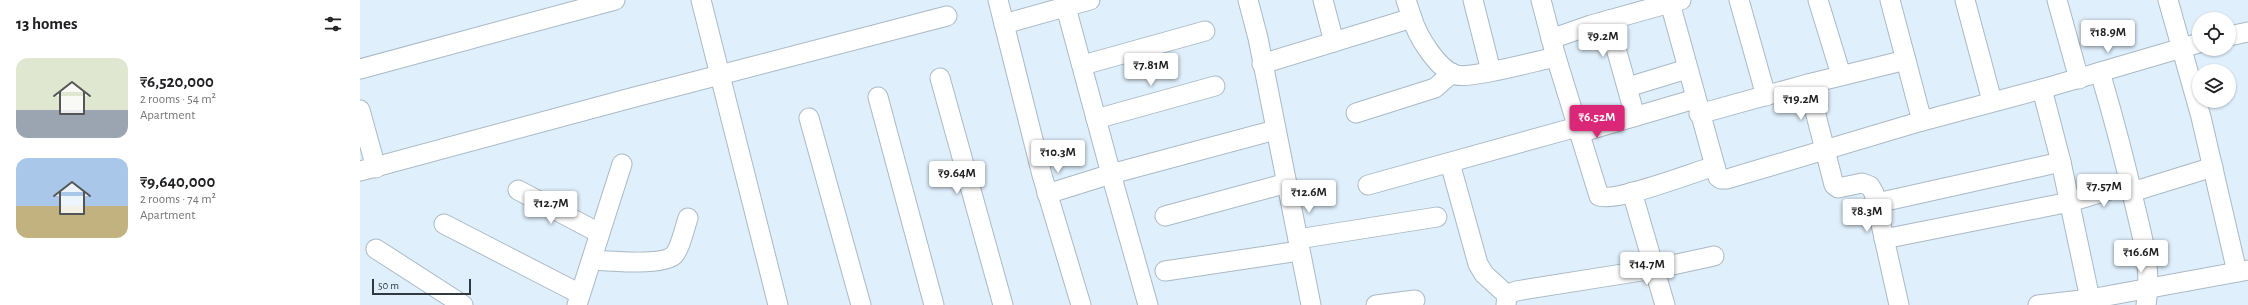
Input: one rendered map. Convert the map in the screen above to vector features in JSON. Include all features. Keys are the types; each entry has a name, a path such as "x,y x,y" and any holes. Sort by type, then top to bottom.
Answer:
{"street":[{"path":"360,69 615,0"},
{"path":"701,0 778,305"},
{"path":"998,0 1047,194 1081,305"},
{"path":"1004,24 1065,3 1090,0"},
{"path":"1248,0 1311,305"},
{"path":"1323,0 1334,42"},
{"path":"1406,0 1422,41 1442,65 1452,73 1464,76 1491,70 1553,48 1608,20 1676,2 1687,69 1697,106 1719,178 1727,179 1992,101 2079,79 2190,45"},
{"path":"1473,0 1491,70"},
{"path":"1542,0 1553,48 1599,196 1611,197 1632,192 1715,166"},
{"path":"1739,0 1766,96"},
{"path":"1818,0 1841,75"},
{"path":"1890,0 1922,121"},
{"path":"1965,0 1992,101"},
{"path":"2057,0 2079,79"},
{"path":"2038,305 2147,297 2243,271 2213,167 2190,45 2168,0"},
{"path":"1065,3 1148,305"},
{"path":"360,110 368,169 947,16"},
{"path":"1262,64 1412,18"},
{"path":"1608,20 1628,86 1635,116"},
{"path":"1083,65 1205,31"},
{"path":"2236,35 2248,32"},
{"path":"1368,185 1635,116 1766,96 1841,75 1906,60"},
{"path":"1628,86 1687,69"},
{"path":"2100,72 2131,188 2147,257 2147,297"},
{"path":"1356,113 1435,88 1452,73"},
{"path":"940,78 1003,305"},
{"path":"1808,84 1836,187 1865,184 1872,189 1900,305"},
{"path":"1096,119 1215,86"},
{"path":"2042,89 2070,202 2082,301"},
{"path":"878,97 934,305"},
{"path":"809,118 861,305"},
{"path":"1047,194 1111,174 1276,130"},
{"path":"1876,203 2061,162"},
{"path":"1450,163 1478,264 1484,274 1506,300 1516,292 1572,281 1654,269 1714,256"},
{"path":"444,224 578,300 622,164"},
{"path":"1884,239 2070,202 2213,167"},
{"path":"1165,216 1287,183"},
{"path":"518,190 599,233"},
{"path":"1632,192 1665,305"},
{"path":"1165,271 1437,217"},
{"path":"592,260 629,261 670,258 675,253 688,218"},
{"path":"376,249 463,305"},
{"path":"1376,305 1415,300"}]}
